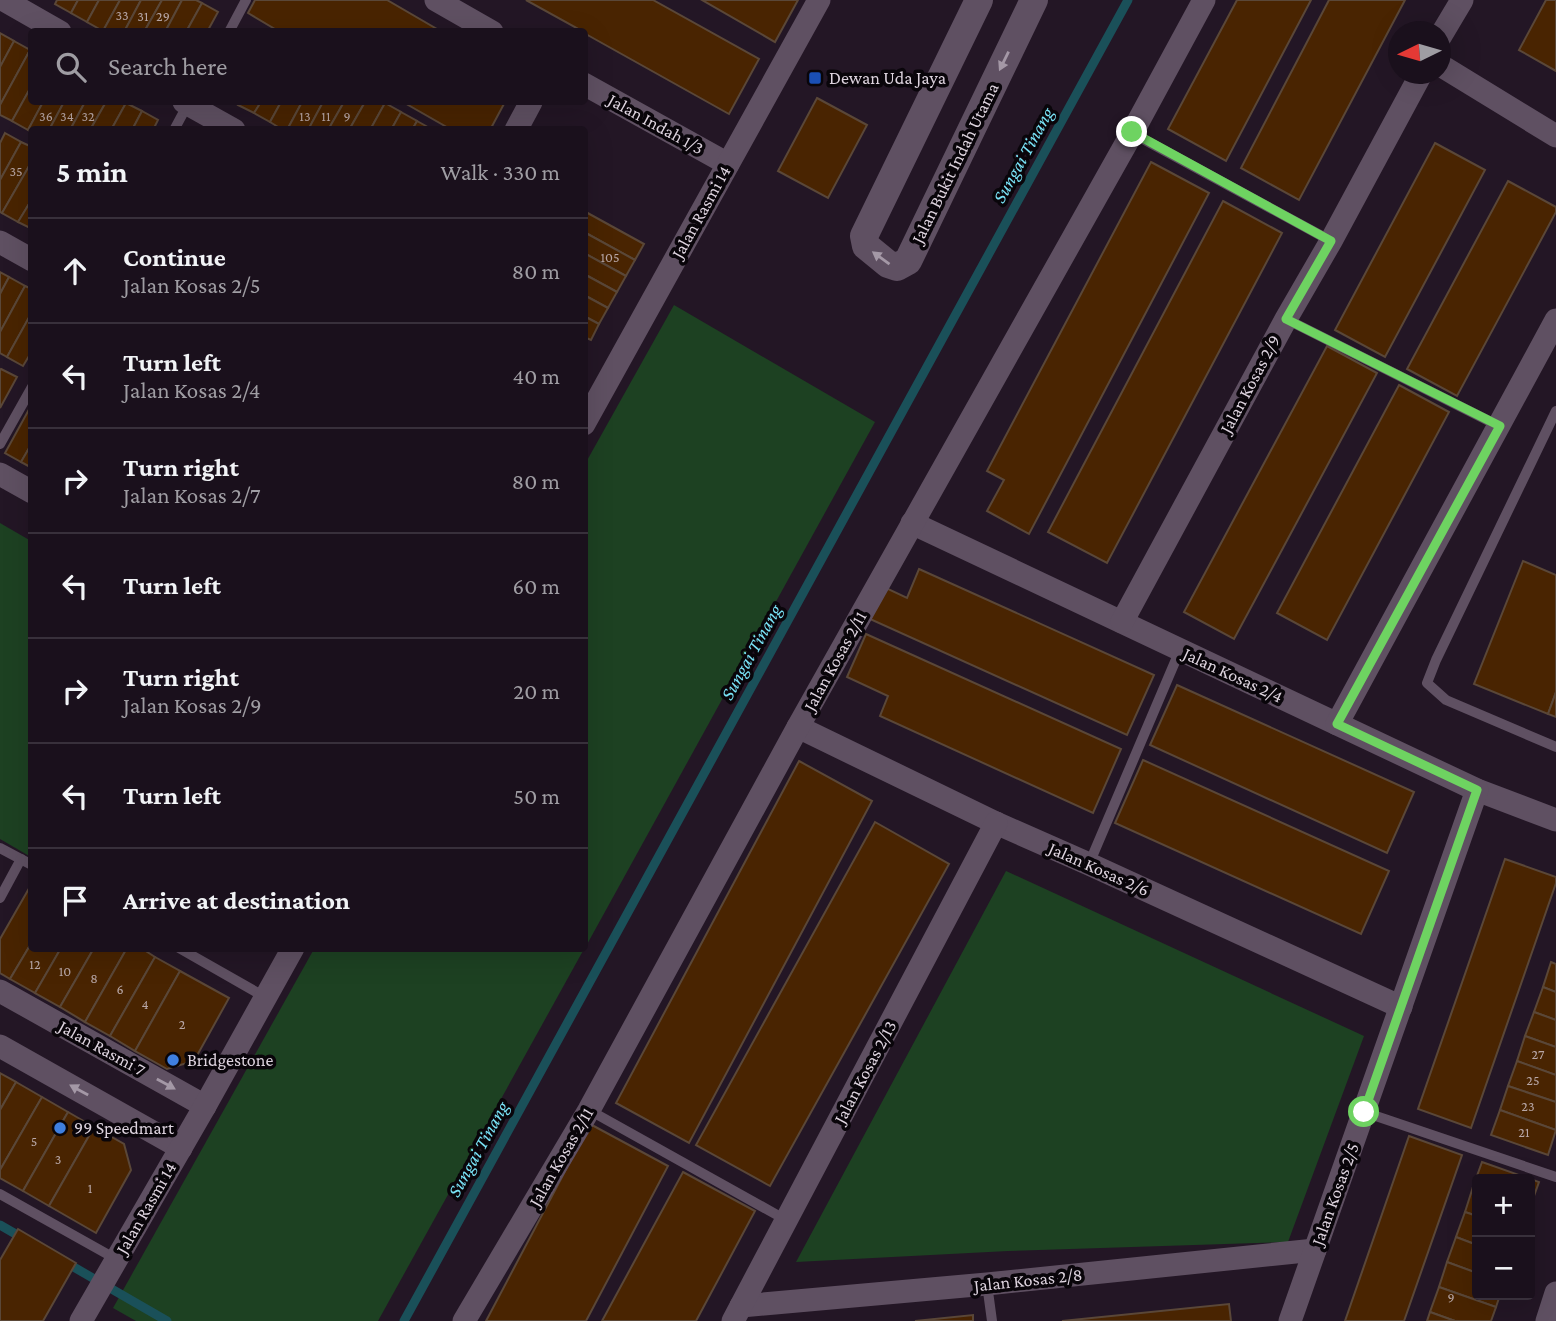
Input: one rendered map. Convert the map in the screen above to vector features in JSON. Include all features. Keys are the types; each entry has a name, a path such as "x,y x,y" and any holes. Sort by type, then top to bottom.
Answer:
{"street":[{"path":"4,0 53,28"},
{"path":"436,0 485,28"},
{"name":"Jalan Rasmi 14","path":"588,417 818,0"},
{"name":"Jalan Bukit Indah Utama","path":"979,0 864,236 866,246 888,264 897,267 908,261 1034,0"},
{"name":"Jalan Kosas 2/11","path":"464,1321 589,1110 798,727 1204,0"},
{"path":"1450,21 1462,0"},
{"path":"1451,72 1556,136"},
{"name":"Jalan Kosas 2/9","path":"1122,622 1416,84"},
{"name":"Jalan Indah 1/3","path":"588,86 728,164"},
{"path":"193,105 227,126"},
{"path":"518,126 529,105"},
{"path":"0,242 28,258"},
{"path":"1337,724 1556,320"},
{"path":"0,474 28,490"},
{"name":"Jalan Kosas 2/4","path":"912,523 1477,790 1556,820"},
{"name":"Jalan Kosas 2/6","path":"798,727 996,823 1401,1007"},
{"name":"Jalan Kosas 2/5","path":"1290,1321 1477,790"},
{"name":"Jalan Kosas 2/13","path":"737,1314 996,823"},
{"name":"Jalan Rasmi 14","path":"81,1321 291,952"},
{"name":"Jalan Rasmi 7","path":"0,991 205,1106"},
{"path":"0,1046 181,1148"},
{"name":"Jalan Kosas 2/8","path":"737,1314 987,1284 1315,1250"},
{"path":"1547,1321 1556,1293"}],"lane":[{"path":"231,28 246,0"},
{"path":"176,126 186,105"},
{"path":"1132,132 1331,241"},
{"path":"1286,319 1500,426"},
{"path":"0,444 28,394"},
{"path":"1556,411 1436,660 1427,684 1446,700 1556,747"},
{"path":"1089,864 1180,650"},
{"path":"0,848 26,862 0,898"},
{"path":"186,952 265,997"},
{"path":"589,1110 786,1220"},
{"path":"1364,1112 1556,1177"},
{"path":"0,1194 116,1259"},
{"path":"987,1284 992,1321"}],"green space":[{"path":"674,305 875,422 588,943 588,459"},
{"path":"0,523 28,539 28,855 0,839"},
{"path":"1006,871 1364,1036 1288,1242 1008,1251 796,1262"},
{"path":"312,952 582,952 378,1321 136,1321 113,1308"}],"building":[{"path":"57,0 78,0 71,13 55,4"},
{"path":"78,0 99,0 87,22 71,13"},
{"path":"99,0 120,0 105,28 98,28 87,22"},
{"path":"120,0 141,0 126,28 105,28"},
{"path":"141,0 162,0 146,28 126,28"},
{"path":"162,0 182,0 167,28 146,28"},
{"path":"182,0 202,3 188,28 167,28"},
{"path":"255,0 387,0 435,28 273,28 248,13"},
{"path":"526,0 653,0 759,59 729,114 588,35 588,28 576,28"},
{"path":"702,0 798,0 775,42"},
{"path":"1237,0 1311,0 1226,161 1168,129"},
{"path":"1329,0 1405,0 1394,21 1388,21 1388,32 1299,200 1241,168"},
{"path":"1546,0 1556,0 1556,71 1519,50"},
{"path":"202,3 218,12 209,28 188,28"},
{"path":"0,33 14,41 0,67"},
{"path":"14,41 28,49 28,54 0,105 0,67"},
{"path":"28,54 28,92 12,121 0,115 0,105"},
{"path":"28,92 28,105 41,105 28,130 12,121"},
{"path":"817,98 867,125 828,198 778,171"},
{"path":"41,105 62,105 51,126 30,126"},
{"path":"62,105 83,105 72,126 51,126"},
{"path":"83,105 104,105 92,126 72,126"},
{"path":"104,105 125,105 113,126 92,126"},
{"path":"125,105 142,111 134,126 113,126"},
{"path":"238,105 259,105 254,113"},
{"path":"259,105 279,105 270,122 254,113"},
{"path":"279,105 300,105 289,126 276,126 270,122"},
{"path":"300,105 321,105 310,126 289,126"},
{"path":"321,105 342,105 330,126 310,126"},
{"path":"342,105 363,105 351,126 330,126"},
{"path":"363,105 384,105 372,126 351,126"},
{"path":"384,105 401,112 393,126 372,126"},
{"path":"408,105 503,105 492,126 445,126"},
{"path":"142,111 158,120 155,126 134,126"},
{"path":"401,112 417,121 414,126 393,126"},
{"path":"5,133 21,142 0,180 0,143"},
{"path":"21,142 28,145 28,168 2,213 0,180"},
{"path":"1435,143 1485,170 1385,357 1335,330"},
{"path":"1151,162 1209,193 1029,534 987,511 1004,480 987,471"},
{"path":"28,168 28,206 18,222 2,213"},
{"path":"1508,181 1556,207 1556,212 1457,396 1407,369"},
{"path":"1223,201 1282,233 1107,563 1048,532"},
{"path":"28,206 28,227 18,222"},
{"path":"588,213 644,244 635,260 588,234"},
{"path":"588,234 635,260 626,276 588,255"},
{"path":"588,255 626,276 617,292 588,276"},
{"path":"0,272 9,277 0,294"},
{"path":"588,276 617,292 608,308 588,297"},
{"path":"9,277 25,286 0,332 0,294"},
{"path":"25,286 28,287 28,319 7,357 0,353 0,332"},
{"path":"588,297 608,308 599,324 588,318"},
{"path":"588,318 599,324 591,340 588,339"},
{"path":"28,319 28,358 23,366 7,357"},
{"path":"1327,346 1377,373 1234,639 1184,612"},
{"path":"0,370 17,377 0,408"},
{"path":"1399,385 1449,412 1327,640 1277,613"},
{"path":"28,411 28,450 21,462 5,453"},
{"path":"28,450 28,466 21,462"},
{"path":"1523,561 1556,575 1556,692 1548,714 1474,684"},
{"path":"919,569 1154,675 1127,735 870,619 884,587 907,598"},
{"path":"866,634 1121,749 1093,813 880,716 888,696 847,677"},
{"path":"1177,685 1414,792 1387,853 1150,745"},
{"path":"1556,692 1556,717 1548,714"},
{"path":"1143,760 1389,871 1361,934 1115,823"},
{"path":"799,761 872,801 689,1143 616,1103"},
{"path":"875,822 949,864 770,1186 696,1145"},
{"path":"1505,859 1556,877 1556,883 1471,1128 1418,1109"},
{"path":"28,890 28,949 10,979 0,973 0,939"},
{"path":"28,949 28,952 59,952 35,993 10,979"},
{"path":"59,952 92,952 60,1007 35,993"},
{"path":"92,952 125,952 85,1022 60,1007"},
{"path":"125,952 147,952 155,957 110,1036 85,1022"},
{"path":"155,957 180,971 135,1051 110,1036"},
{"path":"1551,962 1556,964 1556,992 1543,987"},
{"path":"180,971 229,998 194,1061 167,1069 135,1051"},
{"path":"1543,987 1556,992 1556,1020 1534,1012"},
{"path":"1534,1012 1556,1020 1556,1047 1525,1036"},
{"path":"1525,1036 1556,1047 1556,1075 1517,1061"},
{"path":"1517,1061 1556,1075 1556,1102 1508,1086"},
{"path":"0,1073 16,1082 0,1110"},
{"path":"16,1082 42,1097 0,1170 0,1110"},
{"path":"1508,1086 1556,1102 1556,1130 1500,1110"},
{"path":"42,1097 68,1112 23,1191 0,1178 0,1170"},
{"path":"1500,1110 1556,1130 1548,1155 1491,1135"},
{"path":"68,1112 94,1127 49,1206 23,1191"},
{"path":"590,1124 668,1166 586,1321 486,1321"},
{"path":"94,1127 124,1144 131,1170 96,1233 49,1206"},
{"path":"1409,1136 1462,1155 1404,1321 1345,1321"},
{"path":"1482,1162 1516,1174 1478,1174"},
{"path":"683,1172 755,1211 696,1321 602,1321"},
{"path":"1472,1190 1472,1214 1465,1212"},
{"path":"1465,1212 1472,1214 1472,1243 1456,1237"},
{"path":"18,1229 76,1263 43,1321 0,1321 0,1260"},
{"path":"1456,1237 1472,1243 1472,1271 1447,1262"},
{"path":"1447,1262 1472,1271 1472,1299 1439,1287"},
{"path":"1439,1287 1496,1307 1491,1321 1455,1321 1430,1312"},
{"path":"1476,1300 1498,1300 1496,1307"},
{"path":"1229,1304 1231,1321 1062,1321"},
{"path":"1430,1312 1455,1321 1427,1321"},
{"path":"973,1315 973,1321 915,1321"}],"waterway":[{"name":"Sungai Tinang","path":"404,1321 1128,0"},
{"path":"0,1225 26,1240"},
{"path":"65,1262 167,1321"}],"place":[{"name":"Dewan Uda Jaya","path":"815,78"},
{"name":"Bridgestone","path":"173,1060"},
{"name":"99 Speedmart","path":"60,1128"}],"route":[{"path":"1132,132 1331,241 1286,319 1500,426 1337,724 1477,790 1364,1112"}]}
